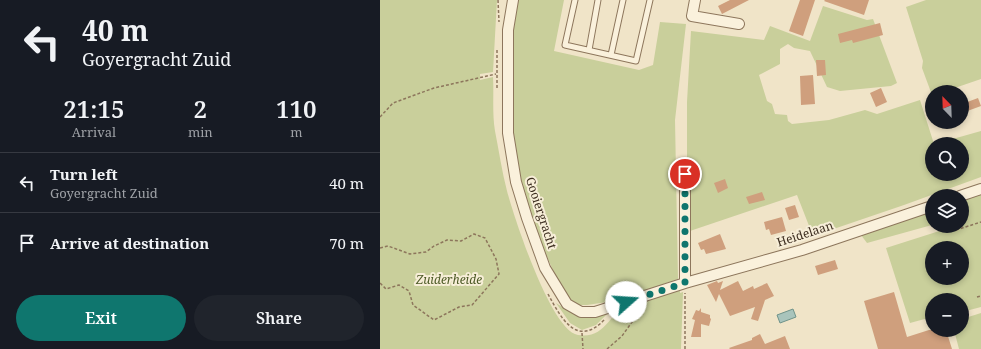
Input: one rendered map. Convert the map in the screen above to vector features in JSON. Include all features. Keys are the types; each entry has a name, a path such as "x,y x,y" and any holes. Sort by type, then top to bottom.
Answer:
{"street":[{"name":"Gooiergracht","path":"513,0 508,30 508,133 516,182 545,268 567,304 581,312 595,312 685,283"},
{"path":"695,0 692,16 739,24"},
{"path":"685,174 685,283"},
{"path":"969,193 981,189"},
{"name":"Heidelaan","path":"685,283 802,250 925,208"}],"lane":[{"path":"575,0 565,45 636,61 650,0"},
{"path":"589,50 598,0"},
{"path":"611,55 623,0"}],"path":[{"path":"380,117 392,103 434,88 496,74"},
{"path":"969,226 981,222"},
{"path":"380,248 388,246 410,254 426,252 434,246 447,240 461,240 474,234 485,238 496,259 499,274 472,305 459,306 434,320 413,305 409,291 398,285 386,289 380,283"},
{"path":"685,283 685,349"},
{"path":"977,297 981,296"},
{"path":"607,349 622,336 632,322 626,302"},
{"path":"582,333 583,349"}],"green space":[{"name":"Zuiderheide","path":"380,0 497,0 493,72 480,74 480,80 493,77 494,124 505,184 525,247 556,314 567,329 578,335 588,335 601,329 620,311 626,309 627,314 636,310 636,305 680,288 680,293 683,292 681,349 380,349"},
{"path":"518,0 564,0 554,51 639,70 653,65 660,22 686,24 675,120 678,279 614,301 587,305 580,305 571,302 560,285 527,214 510,134 510,55"},
{"path":"926,0 981,0 981,79 963,85 928,85 922,68 923,61 906,7"},
{"path":"823,6 867,20 873,19 897,83 891,86 840,91 827,87 810,51 794,48 788,44 780,49 780,64 759,75 767,101 772,104 775,114 787,115 788,121 792,124 829,120 865,110 877,114 920,100 925,116 925,129 929,129 932,137 925,137 925,181 969,181 969,137 960,137 981,131 981,177 948,189 925,189 925,197 813,236 797,195 687,232 687,102 691,31 764,40 770,26 810,41"},
{"path":"981,188 981,307 969,310 969,293 925,293 925,319 910,323 886,248 933,233 969,233 969,193"},
{"path":"925,208 925,227 867,243 861,235"},
{"path":"556,303 575,313 593,315 609,312 596,325 582,330 570,323"},
{"path":"981,313 981,349 959,349 956,337 969,337 969,317"}],"water":[{"path":"793,309 796,317 780,323 777,315"}],"building":[{"path":"730,0 749,0 722,14 718,6"},
{"path":"800,0 815,0 803,36 789,31"},
{"path":"869,0 864,15 824,1"},
{"path":"880,23 883,35 853,43 852,40 840,43 838,34"},
{"path":"816,60 825,60 826,75 817,76"},
{"path":"813,75 815,104 801,105 800,76"},
{"path":"881,88 887,102 876,107 870,93"},
{"path":"978,98 981,106 969,110 969,101"},
{"path":"725,179 728,188 718,193 714,183"},
{"path":"762,192 765,200 749,204 746,197"},
{"path":"795,205 799,217 789,220 785,208"},
{"path":"782,217 786,231 771,235 769,229 766,230 764,222"},
{"path":"720,234 726,249 706,254 704,249 701,250 698,243"},
{"path":"835,260 838,269 818,275 815,266"},
{"path":"717,281 718,283 723,281 720,290 738,281 743,291 753,286 754,289 767,283 774,296 765,300 758,321 751,319 755,307 730,316 719,294 716,302 707,285"},
{"path":"894,292 907,337 925,331 925,337 948,337 952,349 878,349 864,301"},
{"path":"701,308 701,312 710,315 711,319 709,326 701,324 701,337 691,337 695,320 692,319 696,310 699,311"},
{"path":"760,334 765,344 785,336 790,349 729,348 752,340 752,338"}],"route":[{"path":"626,302 685,283 685,174"}]}
